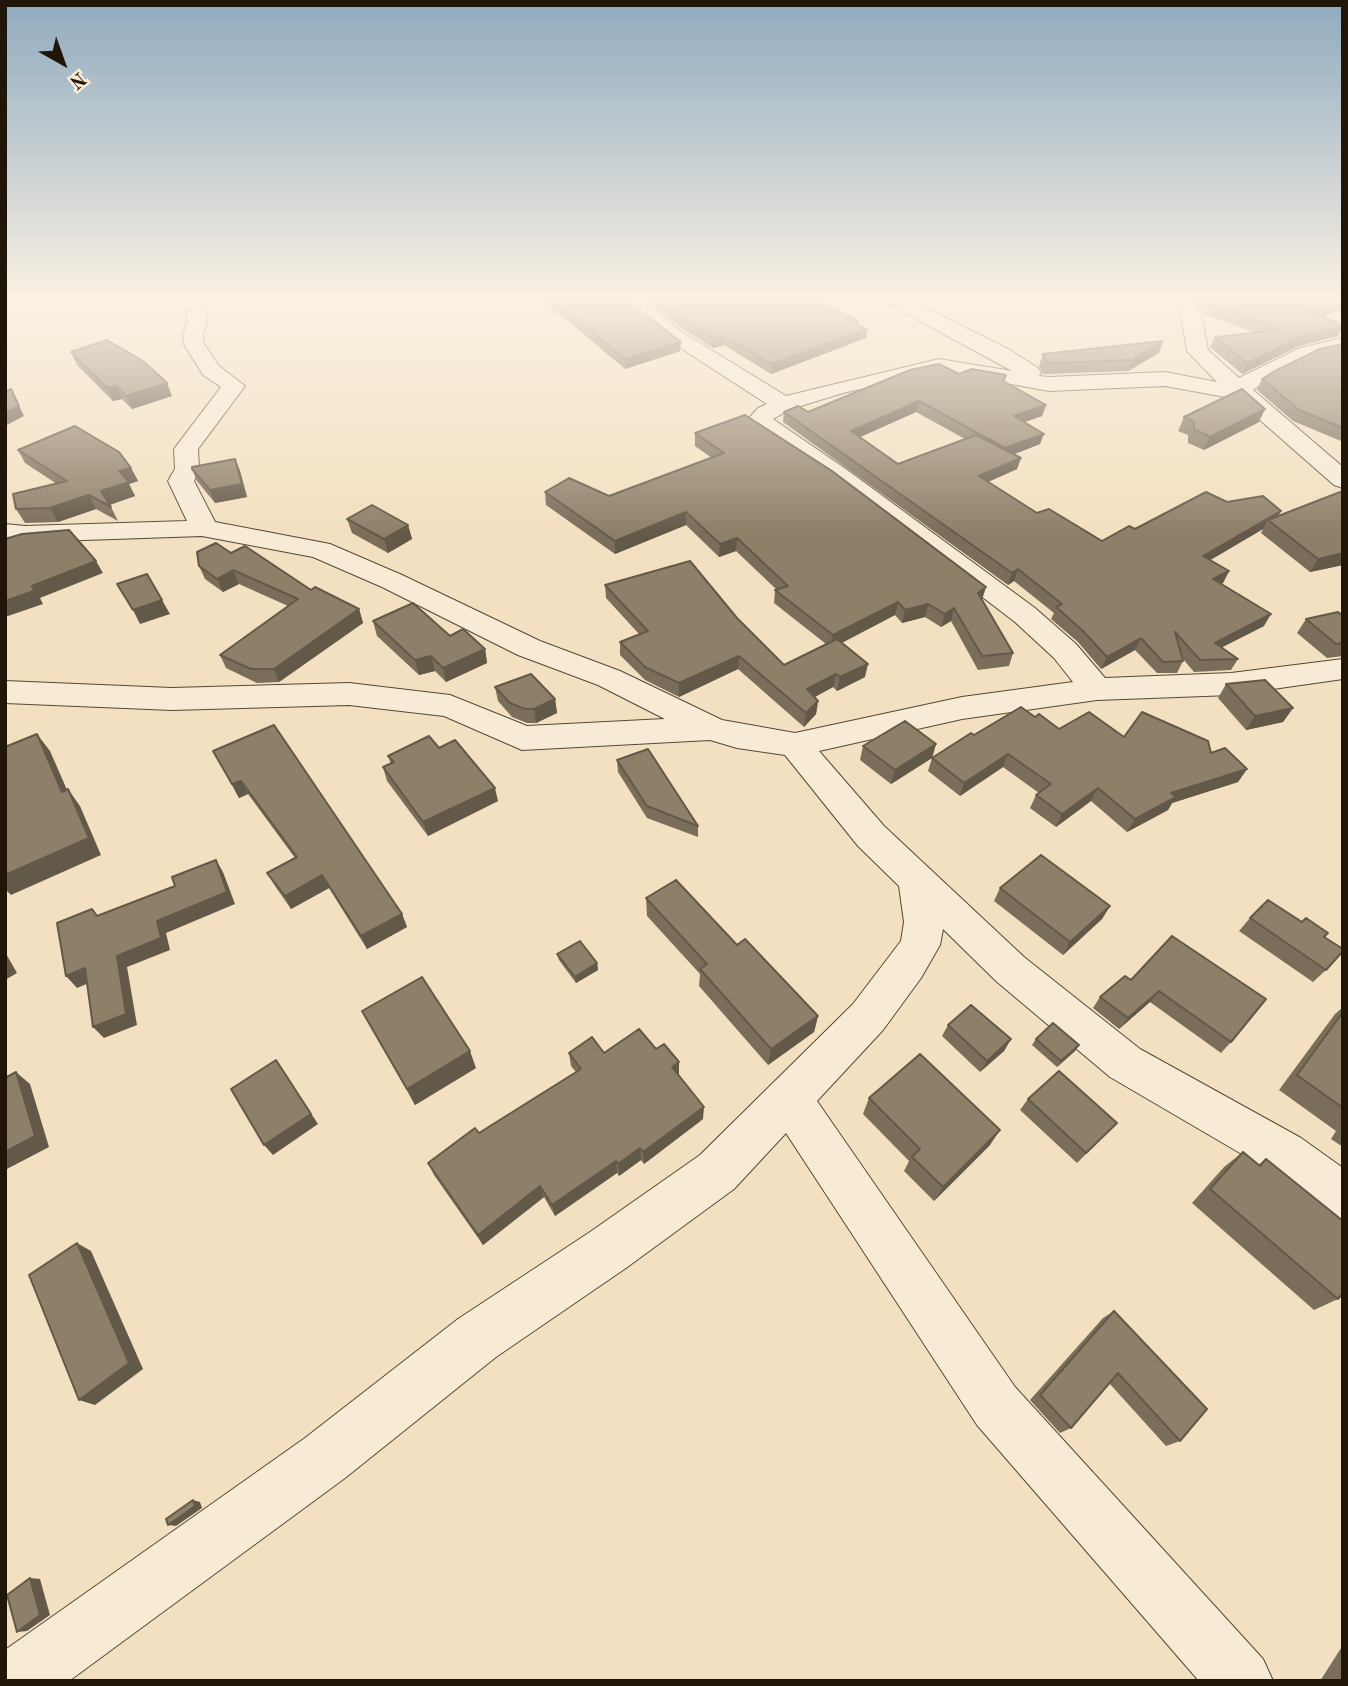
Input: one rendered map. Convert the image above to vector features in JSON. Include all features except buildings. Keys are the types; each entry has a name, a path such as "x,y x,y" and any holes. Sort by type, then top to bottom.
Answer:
{"street":[{"path":"219,376 234,386 192,439 185,453 188,460 182,483 200,522 206,528 215,532 305,546 326,552 529,648 609,678 710,728 737,736 795,745 889,722 962,708 1097,689 1231,684 1343,669"},
{"path":"738,376 783,404"},
{"path":"892,376 783,404 766,413 761,418 763,424 841,477 1024,615 1065,651 1097,689"},
{"path":"1001,376 1049,384 1165,379 1240,393"},
{"path":"1036,376 1049,384"},
{"path":"1223,376 1343,480"},
{"path":"1240,393 1249,380 1258,376"},
{"path":"1295,436 1331,442"},
{"path":"5,532 25,534 206,528"},
{"path":"5,692 172,699 349,694 450,706 522,738 538,739 710,728"},
{"path":"795,745 871,836 1010,969 1125,1063 1286,1154 1343,1197"},
{"path":"16,1681 325,1458 477,1338 717,1172 868,1017 920,945 924,922 917,880"},
{"path":"789,1099 996,1406 1241,1681"}]}
